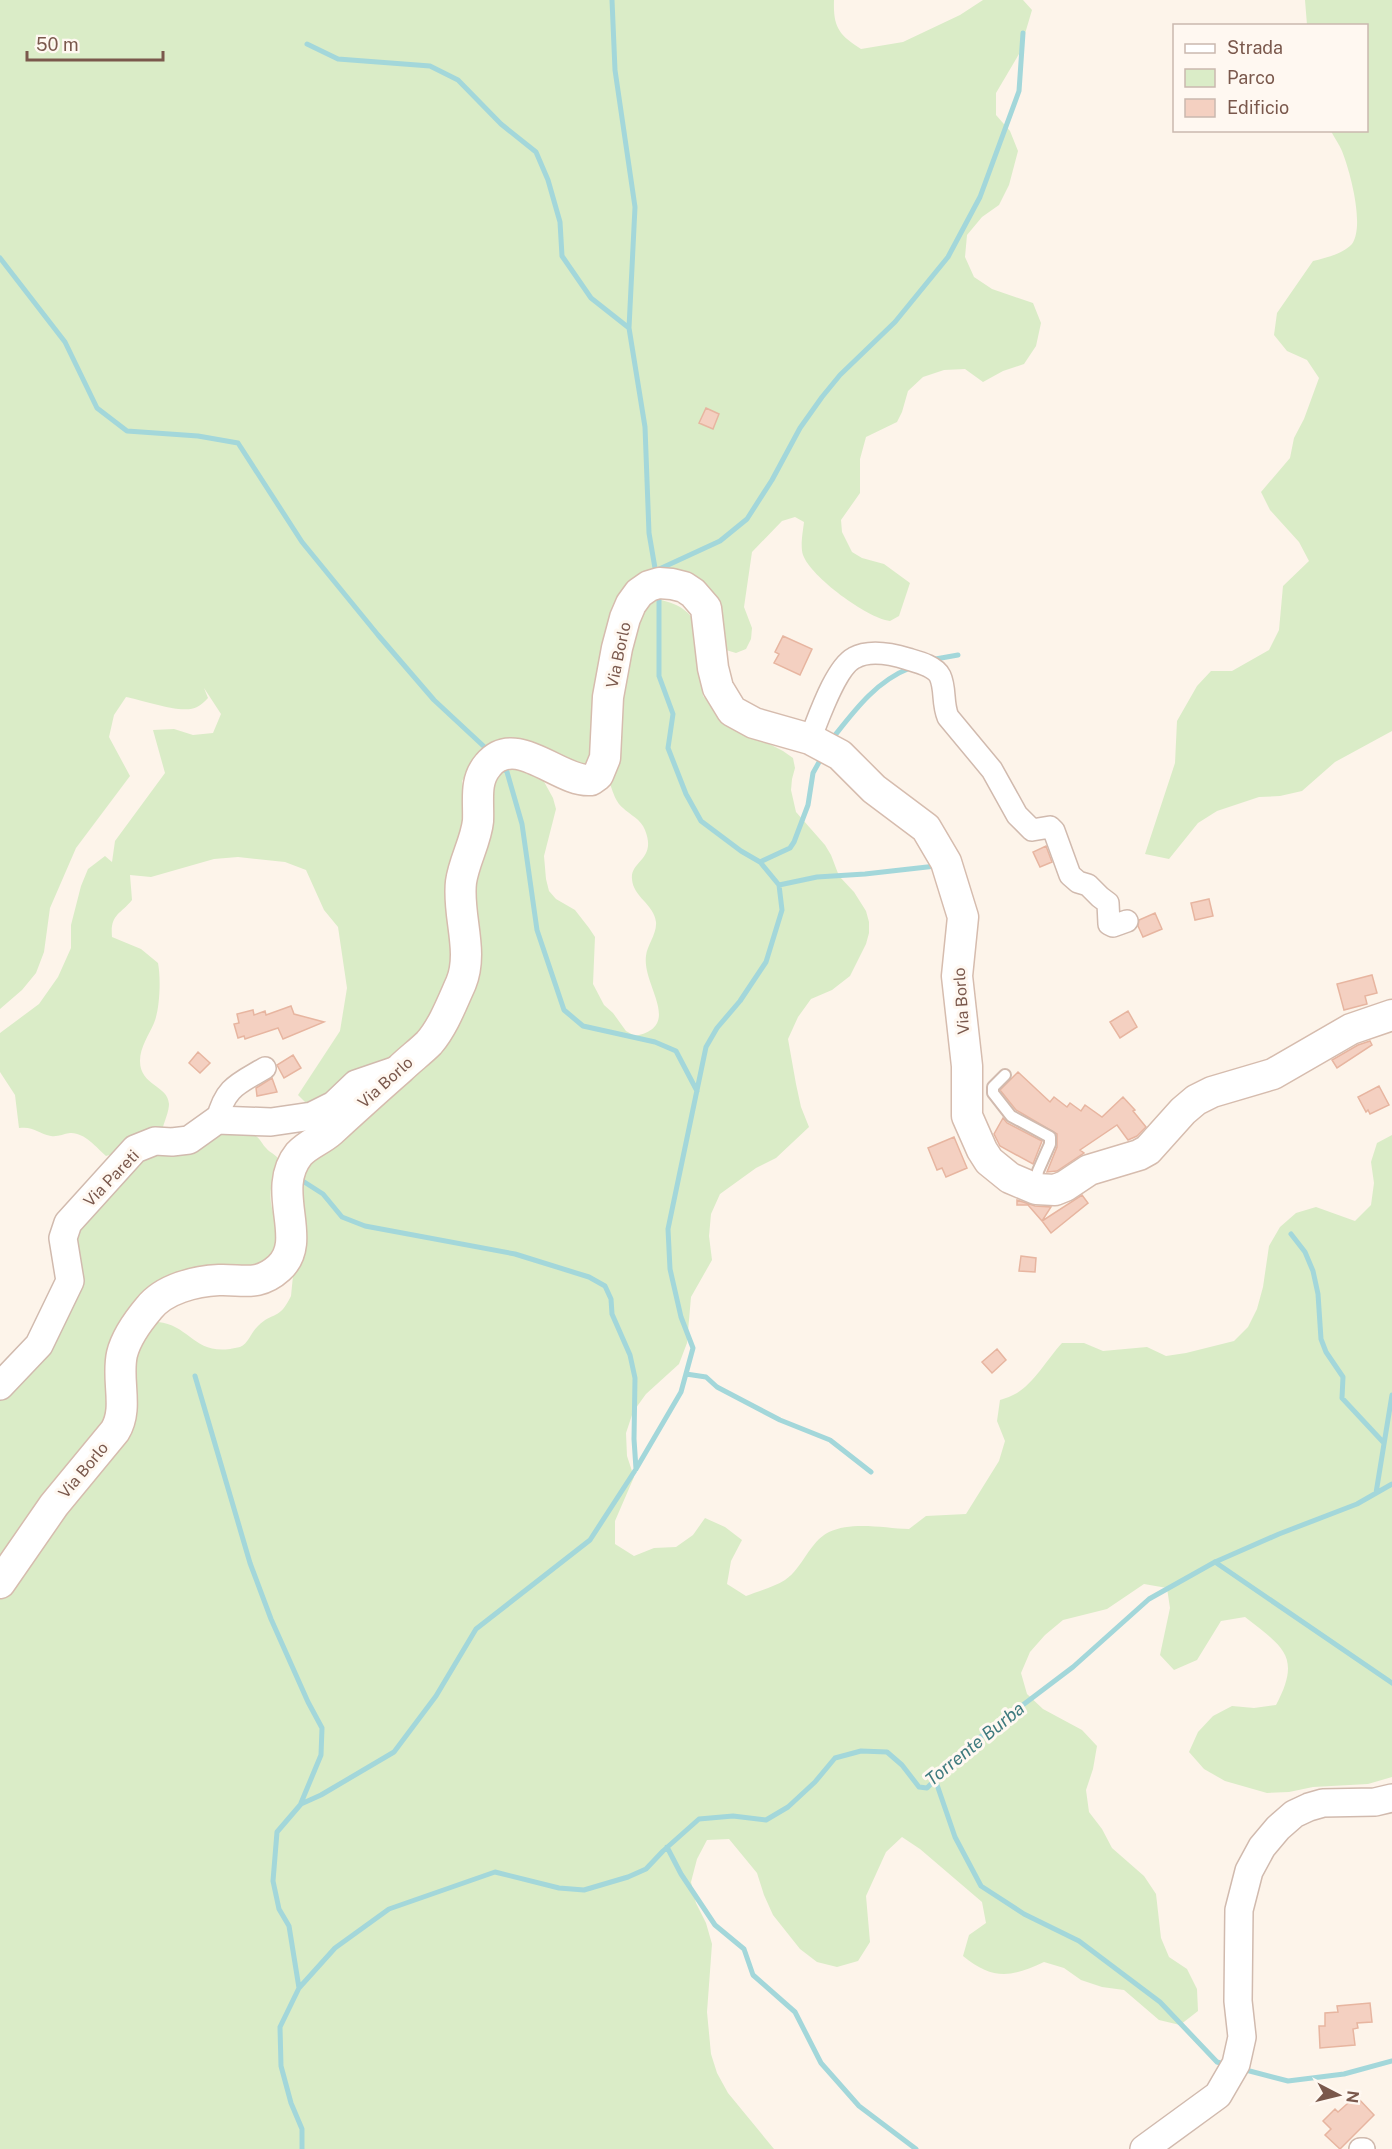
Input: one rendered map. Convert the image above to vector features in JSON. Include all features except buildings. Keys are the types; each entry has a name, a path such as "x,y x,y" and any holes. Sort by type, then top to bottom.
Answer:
{"main road":[{"name":"Via Borlo","path":"0,1583 54,1504 116,1431 121,1422 122,1353 149,1307 172,1291 191,1285 222,1280 256,1281 277,1270 290,1252 292,1241 287,1194 291,1167 300,1153 326,1136 429,1042 448,1011 462,979 466,945 461,883 478,824 478,785 483,772 489,762 500,756 511,754 534,758 574,779 591,780 598,775 606,758 608,697 625,618 639,593 649,586 659,584 684,587 693,593 706,608 715,678 718,688 732,711 754,723 810,739 840,755 874,789 926,828 952,876 963,917 957,976 967,1066 968,1116 989,1161 1011,1178 1036,1189"},
{"path":"1036,1189 1055,1190 1089,1170 1139,1155 1148,1150 1196,1100 1212,1092 1273,1074 1351,1029 1392,1015"}],"street":[{"path":"810,739 831,690 848,663 854,658 869,654 893,655 935,670 941,678 944,708 948,717 992,770 1017,815 1032,830 1050,827 1054,831 1070,874 1078,882 1088,885 1108,903 1109,924 1113,926 1127,921"},
{"path":"265,1068 228,1092 220,1107 217,1120 271,1122 312,1116 334,1105 356,1084 399,1070"},
{"name":"Via Pareti","path":"0,1386 39,1345 70,1281 63,1238 68,1223 135,1149 155,1141 172,1143 189,1140 217,1120"},
{"path":"1144,2149 1218,2095 1236,2064 1242,2037 1238,2001 1239,1910 1249,1871 1262,1847 1294,1814 1309,1807 1323,1803 1375,1802 1392,1798"}],"lane":[{"path":"1005,1075 993,1087 993,1093 1011,1116 1050,1137 1050,1144 1038,1171 1036,1189"}],"green space":[{"path":"0,0 834,0 836,24 847,39 861,49 903,42 960,15 983,0 1023,0 1032,10 1019,54 996,93 996,115 1010,131 1018,151 1009,185 999,205 982,217 967,235 965,257 974,277 992,289 1033,303 1041,323 1036,346 1024,364 1003,371 983,382 965,369 944,370 923,377 908,391 897,422 866,437 860,459 860,493 841,520 842,532 852,552 862,558 884,564 910,583 899,616 890,621 868,613 828,585 808,564 803,555 804,522 795,517 782,521 752,552 744,607 752,628 751,639 746,649 736,653 726,650 717,604 641,578 598,758 587,767 567,763 538,744 496,745 474,763 462,781 465,803 450,989 413,1042 323,1101 306,1103 298,1095 340,1031 347,988 338,927 324,910 306,870 285,862 238,857 214,859 151,877 130,875 132,900 114,919 112,937 141,949 158,963 160,985 158,1010 143,1046 140,1061 144,1076 164,1093 169,1107 163,1127 116,1153 106,1156 90,1141 75,1133 51,1136 32,1129 19,1128 15,1095 0,1072 0,1033 39,1004 58,977 71,948 71,925 88,869 105,856 112,862 115,841 165,773 153,730 174,729 193,735 213,733 221,714 204,688 208,698 191,709 173,708 126,697 114,715 109,737 130,776 76,848 50,908 44,952 36,973 22,990 0,1009"},
{"path":"1305,0 1392,0 1392,731 1335,762 1302,791 1280,796 1259,797 1217,811 1198,823 1169,859 1145,854 1175,763 1177,721 1197,686 1211,671 1232,671 1269,650 1279,630 1283,586 1309,561 1299,542 1270,510 1261,492 1290,458 1294,438 1304,419 1319,378 1307,360 1287,351 1274,335 1277,313 1313,261 1344,250 1352,244 1356,236 1357,212 1349,171 1332,132 1368,132 1368,24 1307,24"},
{"path":"657,599 682,608 695,623 698,630 703,696 734,726 793,758 795,768 791,790 796,812 825,845 839,876 854,892 866,911 869,933 850,976 832,990 811,999 798,1017 788,1039 801,1107 809,1127 776,1158 756,1168 720,1194 711,1214 709,1236 712,1260 691,1297 687,1343 679,1364 646,1394 633,1412 626,1433 627,1456 634,1477 615,1521 615,1544 634,1556 654,1548 676,1547 693,1535 705,1518 725,1527 742,1540 731,1561 727,1584 746,1596 785,1580 797,1569 816,1542 829,1532 858,1526 909,1529 926,1516 966,1514 999,1461 1005,1441 997,1421 1000,1400 1023,1389 1062,1343 1084,1343 1103,1351 1147,1347 1166,1356 1234,1341 1248,1327 1257,1309 1269,1246 1280,1227 1296,1213 1316,1207 1355,1221 1371,1205 1374,1183 1371,1162 1377,1143 1392,1135 1392,1777 1368,1784 1313,1787 1289,1792 1267,1793 1225,1781 1204,1769 1189,1752 1198,1732 1213,1716 1232,1706 1254,1708 1276,1705 1284,1688 1288,1664 1278,1645 1245,1617 1221,1621 1197,1660 1174,1670 1160,1655 1170,1608 1167,1588 1144,1584 1107,1609 1063,1620 1030,1652 1021,1673 1027,1694 1043,1709 1082,1730 1097,1746 1086,1790 1089,1812 1102,1829 1112,1848 1144,1876 1156,1894 1161,1938 1169,1957 1187,1969 1197,1989 1198,2011 1180,2025 1159,2020 1124,1990 1102,1987 1081,1980 1064,1968 1044,1962 1021,1971 1002,1974 993,1973 974,1964 963,1956 969,1935 986,1923 982,1902 920,1849 902,1837 886,1852 866,1896 870,1942 858,1961 837,1967 817,1962 800,1949 773,1915 757,1873 729,1839 707,1840 697,1859 691,1882 696,1903 706,1923 712,1944 707,2012 711,2054 717,2073 728,2093 774,2149 0,2149 0,1599 52,1520 126,1442 131,1410 130,1366 150,1329 158,1322 169,1324 208,1347 230,1349 243,1345 258,1326 279,1313 287,1304 291,1296 303,1175 320,1148 437,1048 471,900 484,859 493,777 512,762 542,778 553,798 556,809 544,856 546,879 549,891 556,899 575,910 595,937 593,984 604,1005 626,1031 635,1036 649,1031 657,1024 659,1014 657,1003 646,968 646,956 656,922 652,910 636,891 632,879 632,873 646,854 648,840 643,826 618,803 610,784 628,638 646,604"},
{"path":"252,1133 280,1161 272,1181 271,1192 271,1203 280,1241 274,1256 266,1264 164,1287 110,1417 0,1568 0,1398 29,1371 76,1231 135,1162 152,1152 178,1149 212,1140 220,1134"}],"waterway":[{"path":"612,0 615,70 635,207 629,328 645,427 649,533 656,574"},
{"path":"655,571 720,541 747,519 772,480 800,428 822,397 840,375 895,322 948,257 980,197 1019,91 1023,33"},
{"path":"307,44 338,59 430,66 458,80 501,124 536,152 548,180 560,222 562,256 591,298 629,328"},
{"path":"0,258 65,342 97,408 127,431 198,436 238,443 302,542 434,700 491,753"},
{"path":"299,1988 289,1926 279,1909 273,1881 277,1832 301,1804 321,1795 394,1752 436,1696 476,1629 590,1540 636,1469 681,1392 693,1348 681,1317 670,1269 668,1229 706,1047 717,1028 740,1001 766,962 782,910 779,885 760,862 741,851 701,821 686,794 668,748 673,714 659,676 659,592"},
{"path":"930,660 958,655"},
{"path":"832,739 876,689 910,668"},
{"path":"760,862 790,848 794,842 808,805 813,773 823,755"},
{"path":"502,767 507,772 522,824 537,930 564,1010 583,1026 655,1042 676,1051 697,1091"},
{"path":"779,885 817,877 936,866"},
{"path":"298,1178 323,1194 342,1217 365,1226 515,1254 589,1277 605,1286 611,1299 612,1314 630,1355 635,1378 636,1469"},
{"path":"1291,1234 1305,1252 1313,1271 1318,1294 1321,1339 1326,1352 1343,1377 1342,1398 1383,1442"},
{"path":"686,1374 706,1377 717,1387 780,1420 830,1440 871,1472"},
{"path":"195,1376 250,1563 271,1619 322,1728 321,1755 301,1803"},
{"path":"1376,1493 1392,1395"},
{"name":"Torrente Burba","path":"302,2149 302,2129 291,2103 281,2066 280,2027 299,1988 335,1948 389,1909 495,1872 559,1888 584,1890 628,1877 646,1869 699,1819 733,1816 766,1820 788,1807 815,1782 835,1758 861,1751 887,1752 902,1765 919,1787 927,1788 967,1747 1073,1667 1149,1599 1215,1562 1357,1504 1392,1484"},
{"path":"1215,1562 1392,1683"},
{"path":"935,1779 955,1837 981,1886 1024,1914 1079,1941 1160,2002 1217,2062 1227,2065"},
{"path":"667,1847 681,1874 715,1925 744,1949 753,1975 795,2012 821,2063 859,2106 916,2149"},
{"path":"1242,2069 1288,2081 1344,2074 1392,2061"}]}
